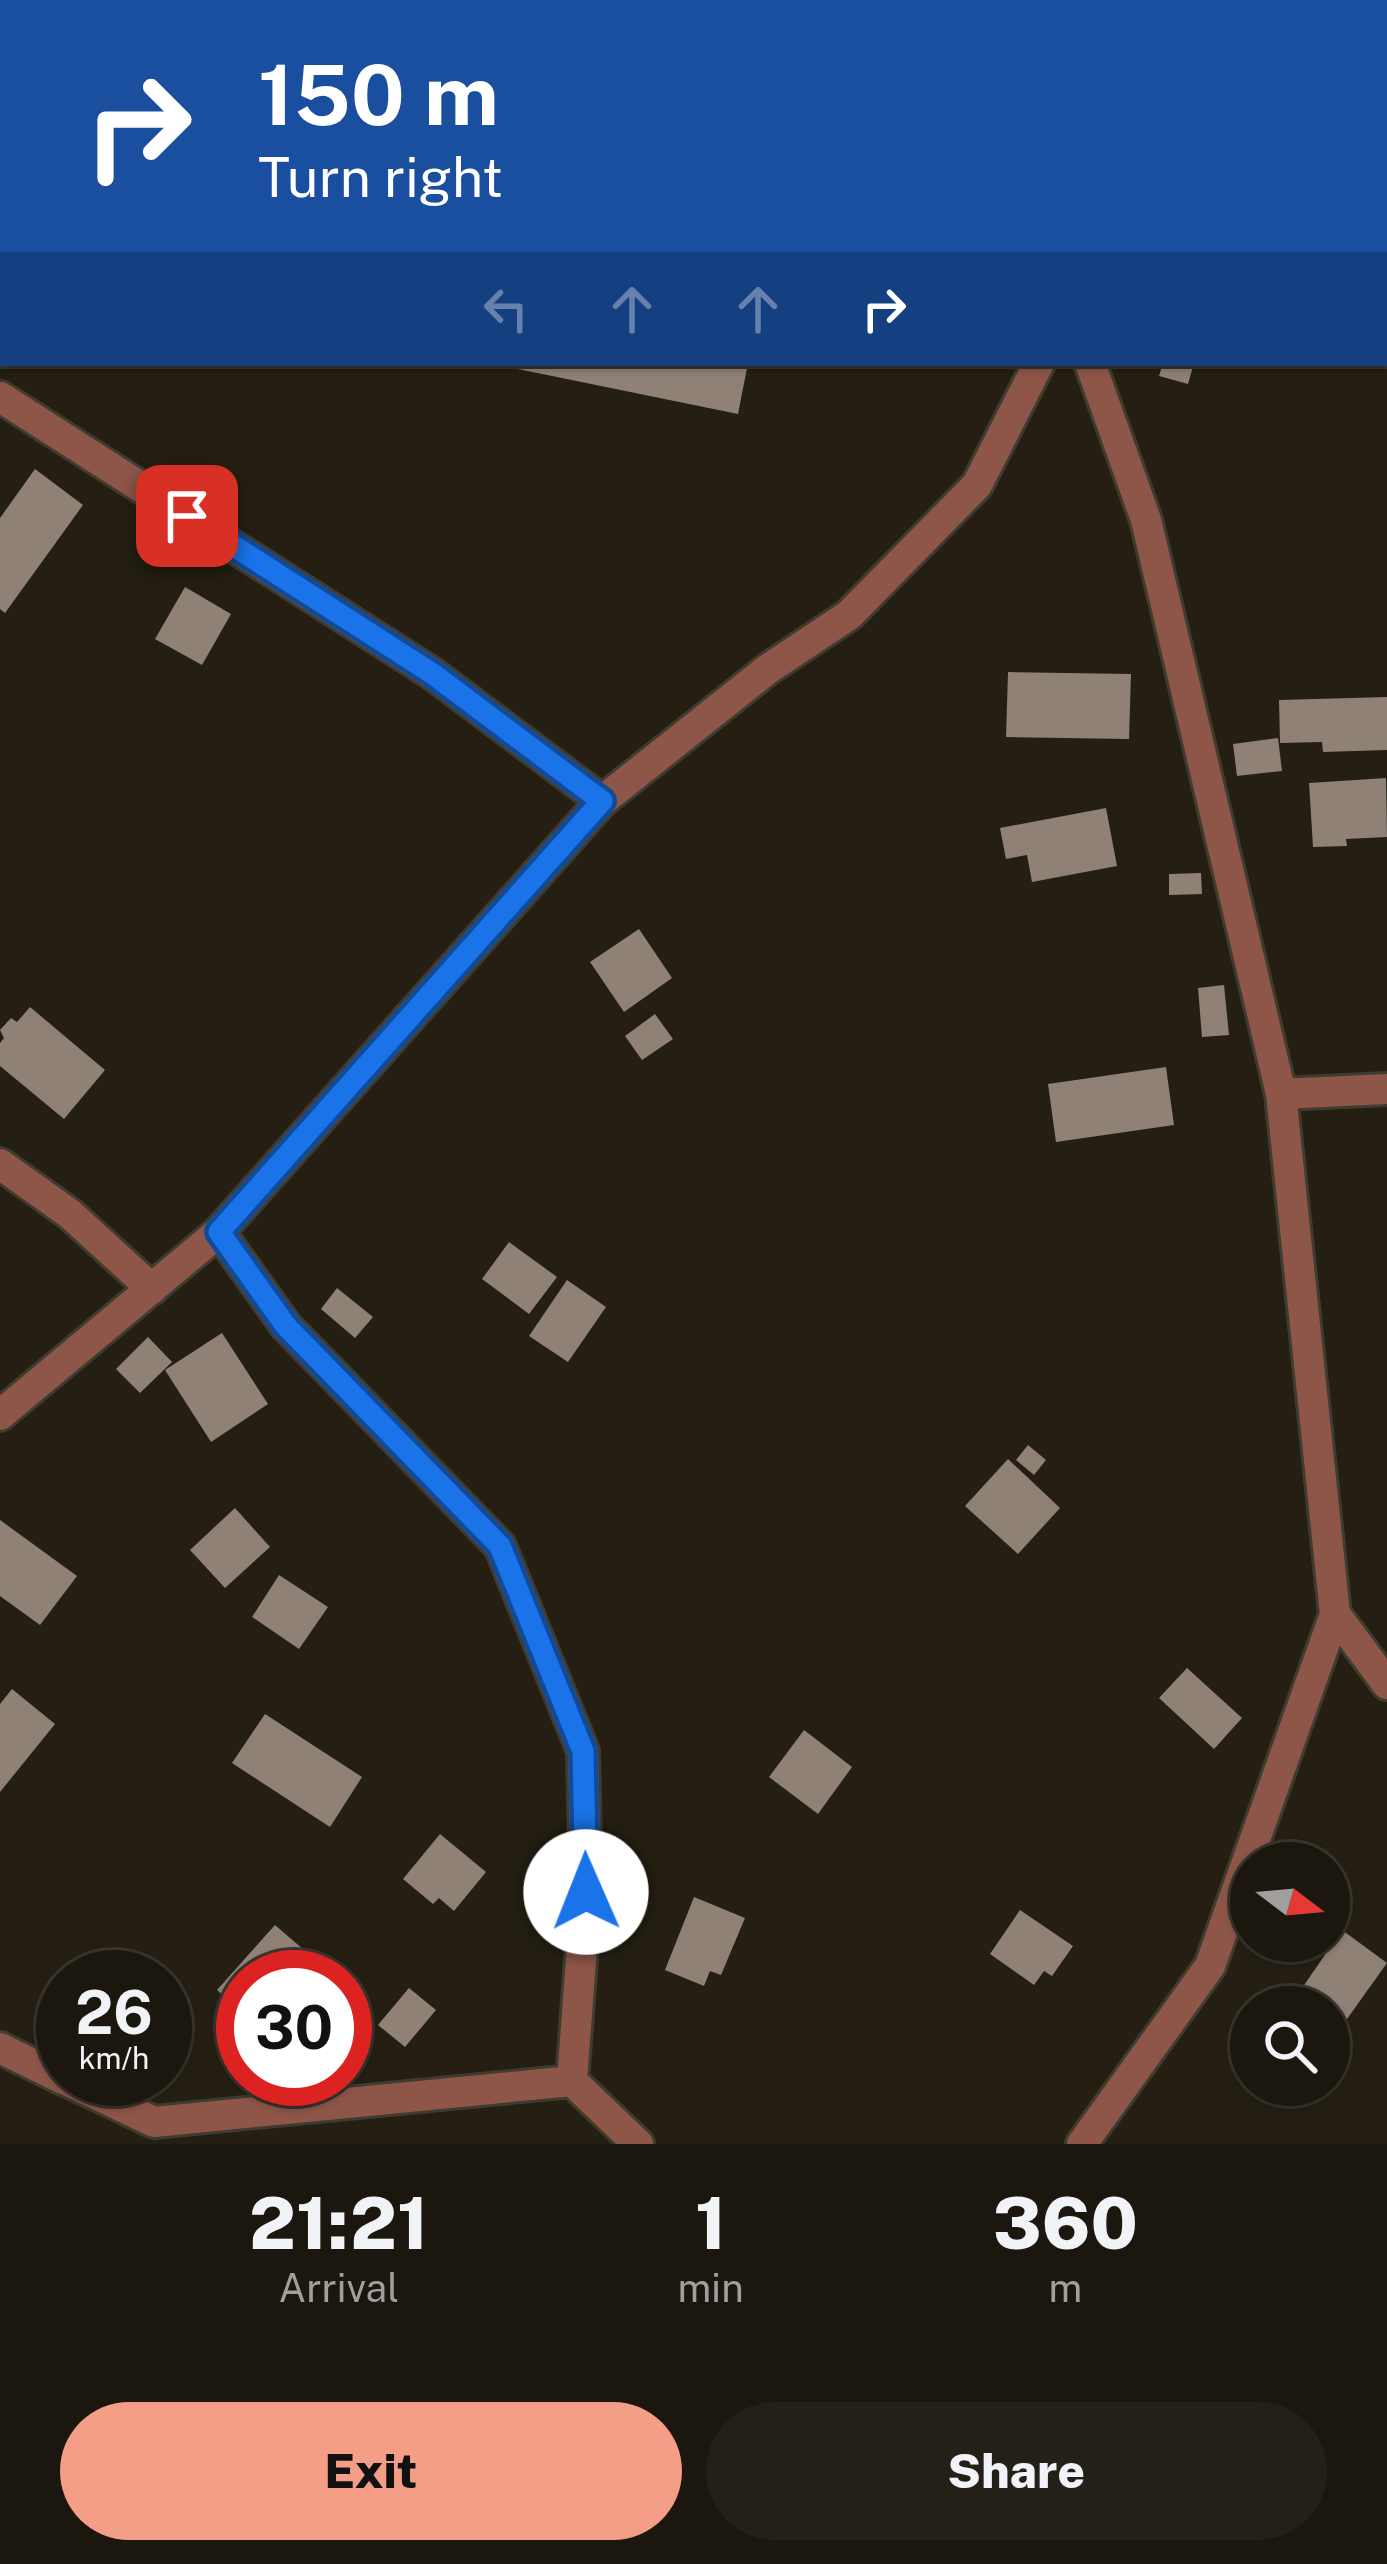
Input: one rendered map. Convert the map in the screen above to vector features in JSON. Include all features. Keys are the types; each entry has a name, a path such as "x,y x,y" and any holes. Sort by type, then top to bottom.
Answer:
{"street":[{"path":"0,1415 219,1232 602,801 768,669 850,615 977,485 1037,366"},
{"path":"1082,2144 1210,1966 1335,1613 1281,1094 1146,520 1091,366"},
{"path":"0,397 433,674 602,801"},
{"path":"1281,1094 1387,1089"},
{"path":"0,1164 70,1214 152,1289"},
{"path":"219,1232 286,1326 500,1546 583,1751 586,1892 572,2081"},
{"path":"1335,1613 1387,1684"},
{"path":"0,2048 36,2066"},
{"path":"120,2106 154,2122 572,2081 638,2144"}],"building":[{"path":"508,366 747,366 738,414"},
{"path":"1162,366 1193,366 1188,384 1159,376"},
{"path":"35,469 83,505 5,613 0,609 0,518"},
{"path":"185,587 231,614 202,665 155,639"},
{"path":"1008,672 1131,674 1129,739 1006,737"},
{"path":"1387,697 1387,750 1323,752 1322,742 1280,743 1279,700"},
{"path":"1278,738 1282,771 1237,776 1233,744"},
{"path":"1386,778 1387,837 1313,847 1309,783"},
{"path":"1106,808 1117,866 1032,882 1027,855 1006,859 1000,828"},
{"path":"1201,873 1202,894 1169,895 1169,874"},
{"path":"639,929 672,978 624,1012 590,962"},
{"path":"1224,985 1229,1035 1202,1037 1198,988"},
{"path":"30,1007 105,1070 64,1119 0,1066 4,1038 0,1030 11,1018 17,1022"},
{"path":"655,1014 673,1039 642,1060 625,1036"},
{"path":"1166,1067 1174,1125 1056,1142 1048,1084"},
{"path":"509,1242 557,1277 529,1314 482,1279"},
{"path":"567,1280 606,1307 568,1362 529,1336"},
{"path":"337,1288 373,1317 355,1338 321,1309"},
{"path":"222,1333 268,1404 211,1442 165,1370"},
{"path":"148,1337 172,1362 140,1393 116,1369"},
{"path":"1028,1445 1046,1460 1034,1475 1016,1460"},
{"path":"1008,1459 1060,1508 1018,1554 965,1506"},
{"path":"235,1508 270,1547 225,1588 190,1550"},
{"path":"0,1520 77,1576 40,1625 0,1596"},
{"path":"279,1575 328,1607 299,1649 252,1617"},
{"path":"1187,1668 1242,1718 1214,1749 1159,1698"},
{"path":"12,1689 55,1724 0,1792 0,1704"},
{"path":"265,1714 362,1777 330,1827 232,1763"},
{"path":"804,1730 852,1767 818,1814 769,1777"},
{"path":"440,1834 486,1872 454,1911 439,1898 433,1904 403,1879"},
{"path":"694,1897 745,1918 721,1975 710,1971 704,1986 665,1970"},
{"path":"1020,1910 1073,1946 1052,1976 1044,1971 1034,1985 990,1954"},
{"path":"275,1925 304,1950 253,1950"},
{"path":"1350,1936 1387,1963 1350,2015 1350,1986 1303,1986 1320,1962 1350,1962"},
{"path":"409,1988 436,2010 405,2047 378,2025"}],"route":[{"path":"187,516 433,674 602,801 219,1232 286,1326 500,1546 583,1751 586,1892"}]}
